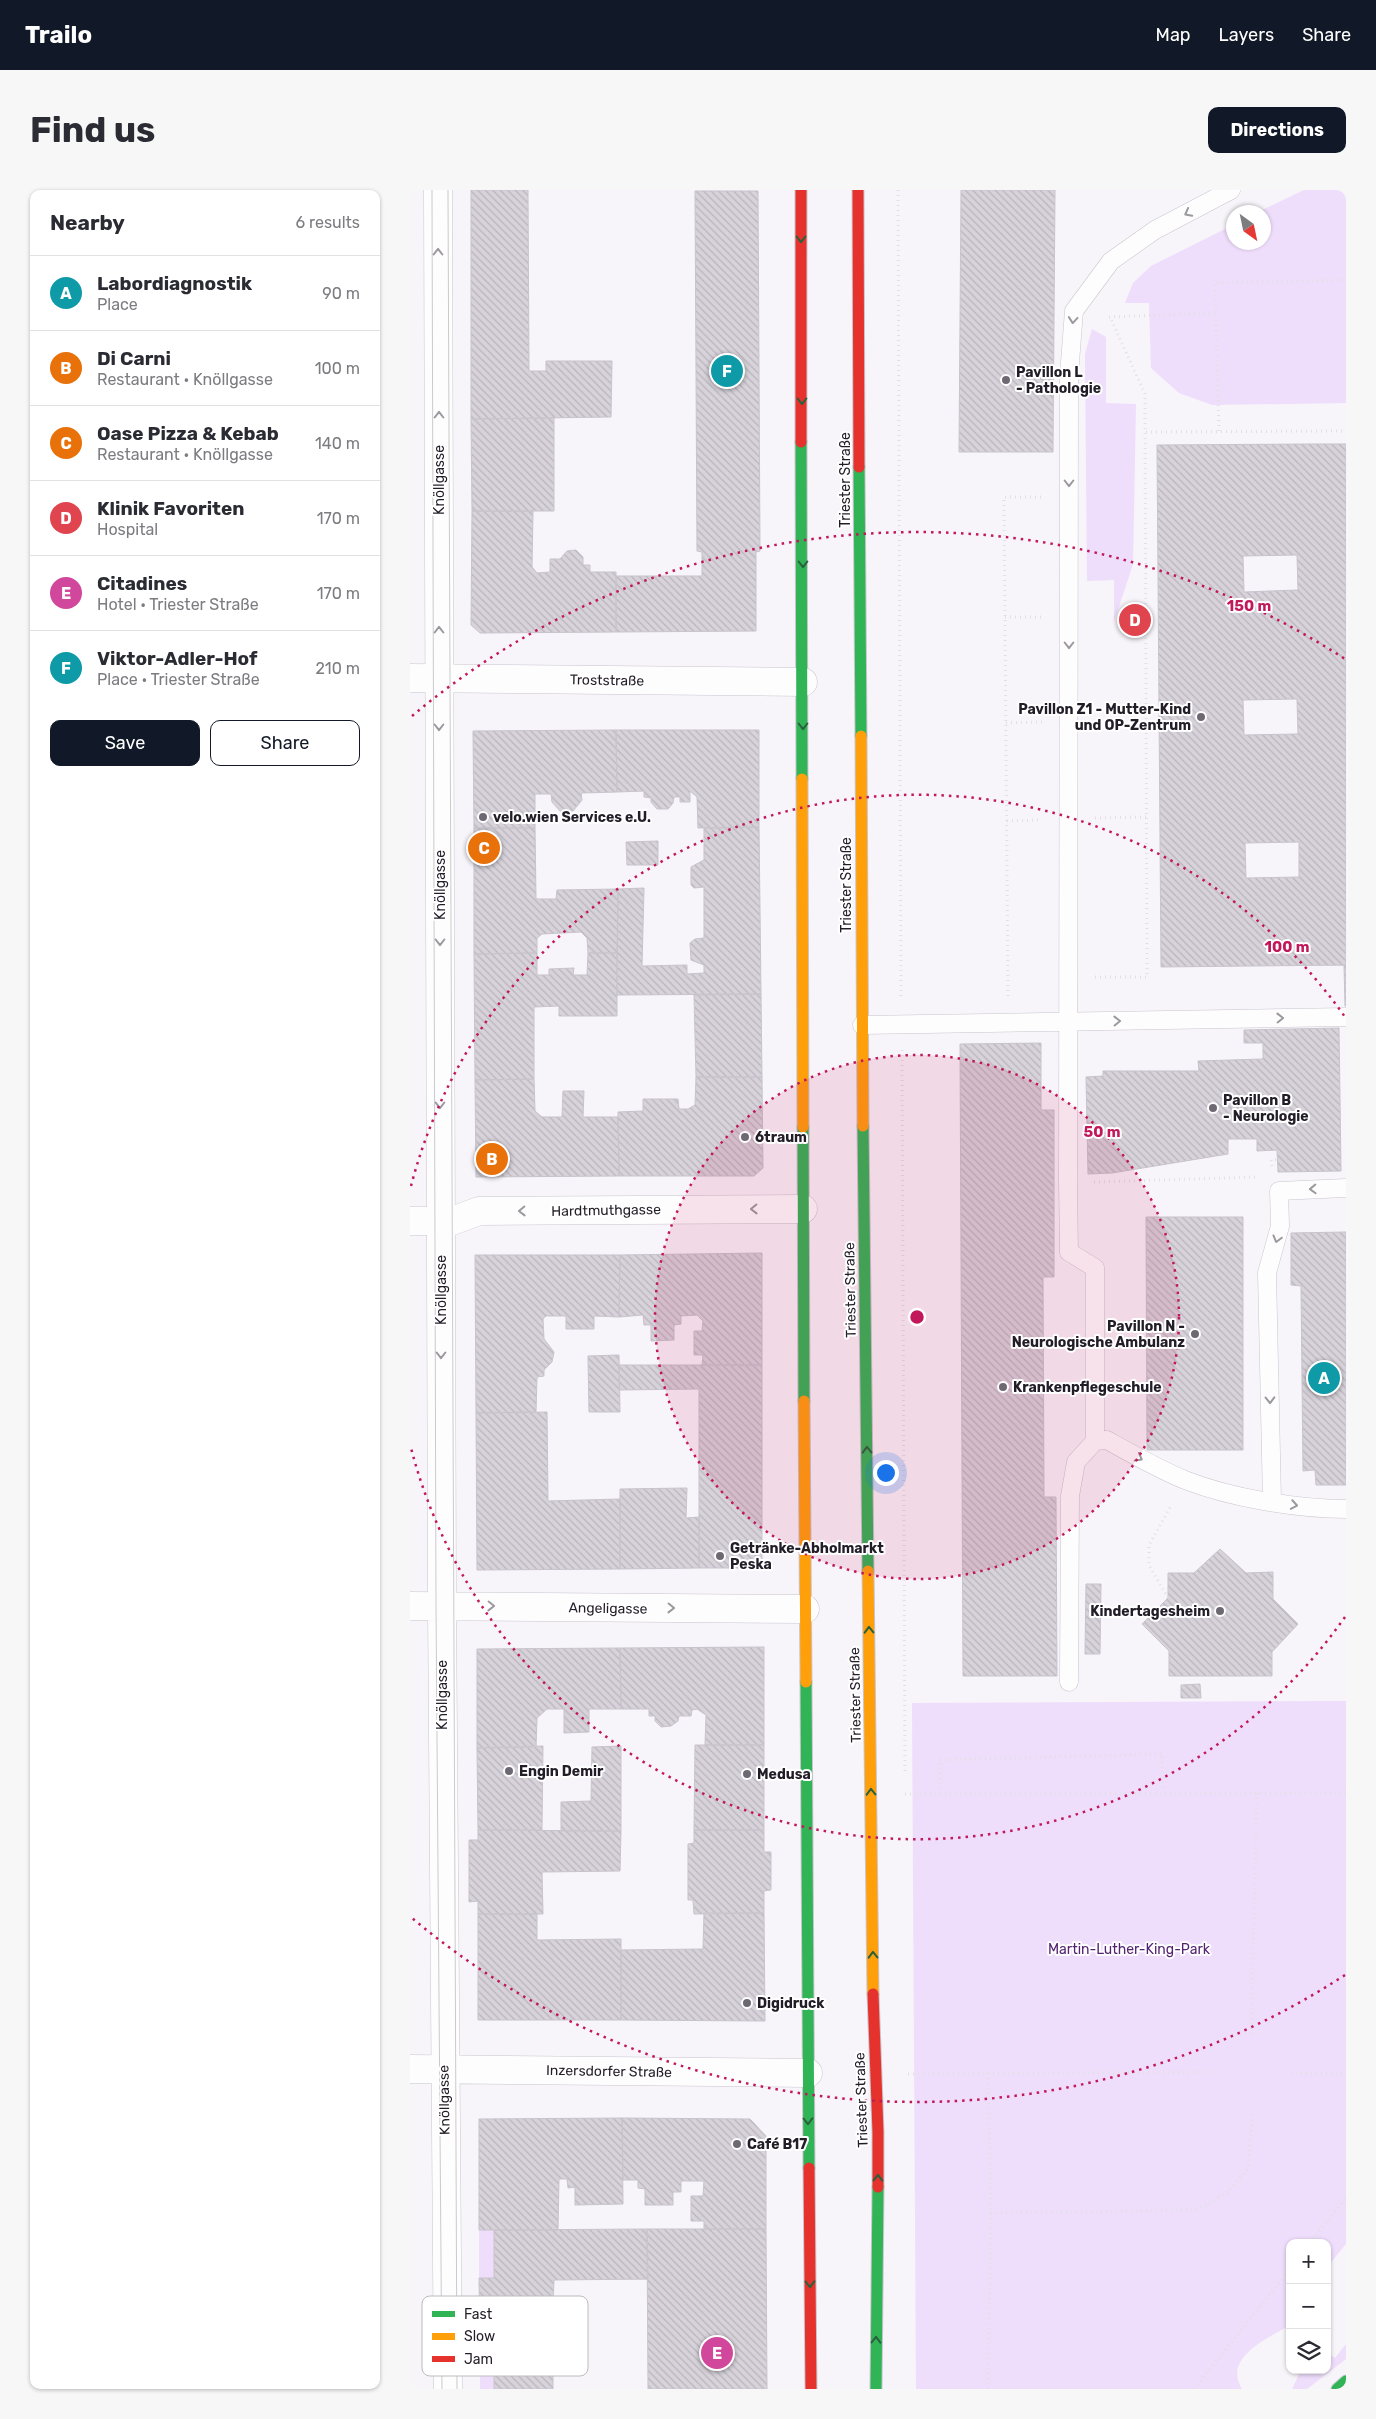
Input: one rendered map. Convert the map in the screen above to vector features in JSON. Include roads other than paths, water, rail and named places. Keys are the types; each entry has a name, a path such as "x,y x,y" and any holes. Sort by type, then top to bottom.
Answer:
{"main road":[{"path":"801,190 804,682 803,1208 811,2389"},
{"name":"Triester Straße","path":"858,190 862,1025 873,2004 878,2132 876,2389"},
{"path":"1337,2389 1346,2381"}],"street":[{"name":"Knöllgasse","path":"438,190 442,1606 447,2296"},
{"name":"Troststraße","path":"410,678 804,682"},
{"name":"Hardtmuthgasse","path":"410,1221 452,1221 479,1211 803,1208"},
{"name":"Angeligasse","path":"410,1606 805,1610"},
{"name":"Inzersdorfer Straße","path":"410,2070 808,2073"},
{"name":"Knöllgasse","path":"448,2376 448,2389"}],"lane":[{"path":"1069,1682 1070,1496 1076,1462 1095,1441 1095,1268 1069,1252 1069,375 1074,311 1111,261 1155,230 1231,190"},
{"path":"862,1025 1346,1017"},
{"path":"1272,1501 1267,1273 1280,1226 1279,1191 1346,1188"},
{"path":"1095,1441 1107,1440 1186,1480 1231,1494 1316,1509 1346,1509"}],"tram line":[{"path":"432,190 436,1606 441,2296"},
{"path":"448,190 457,2296"},
{"path":"442,2376 442,2389"},
{"path":"457,2376 457,2389"}],"place":[{"name":"Viktor-Adler-Hof","path":"727,371"},
{"name":"Pavillon L - Pathologie","path":"1006,380"},
{"name":"Klinik Favoriten","path":"1135,620"},
{"name":"Pavillon Z1 - Mutter-Kind und OP-Zentrum","path":"1201,717"},
{"name":"velo.wien Services e.U.","path":"483,817"},
{"name":"Oase Pizza & Kebab","path":"484,848"},
{"name":"Pavillon B - Neurologie","path":"1213,1108"},
{"name":"6traum","path":"745,1137"},
{"name":"Di Carni","path":"492,1159"},
{"name":"Pavillon N - Neurologische Ambulanz","path":"1195,1334"},
{"name":"Labordiagnostik","path":"1324,1378"},
{"name":"Krankenpflegeschule","path":"1003,1387"},
{"name":"Getränke-Abholmarkt Peska","path":"720,1556"},
{"name":"Kindertagesheim","path":"1220,1611"},
{"name":"Engin Demir","path":"509,1771"},
{"name":"Medusa","path":"747,1774"},
{"name":"Digidruck","path":"747,2003"},
{"name":"Café B17","path":"737,2144"},
{"name":"Citadines","path":"717,2353"}],"park label":[{"name":"Martin-Luther-King-Park","path":"1129,1949"}]}
